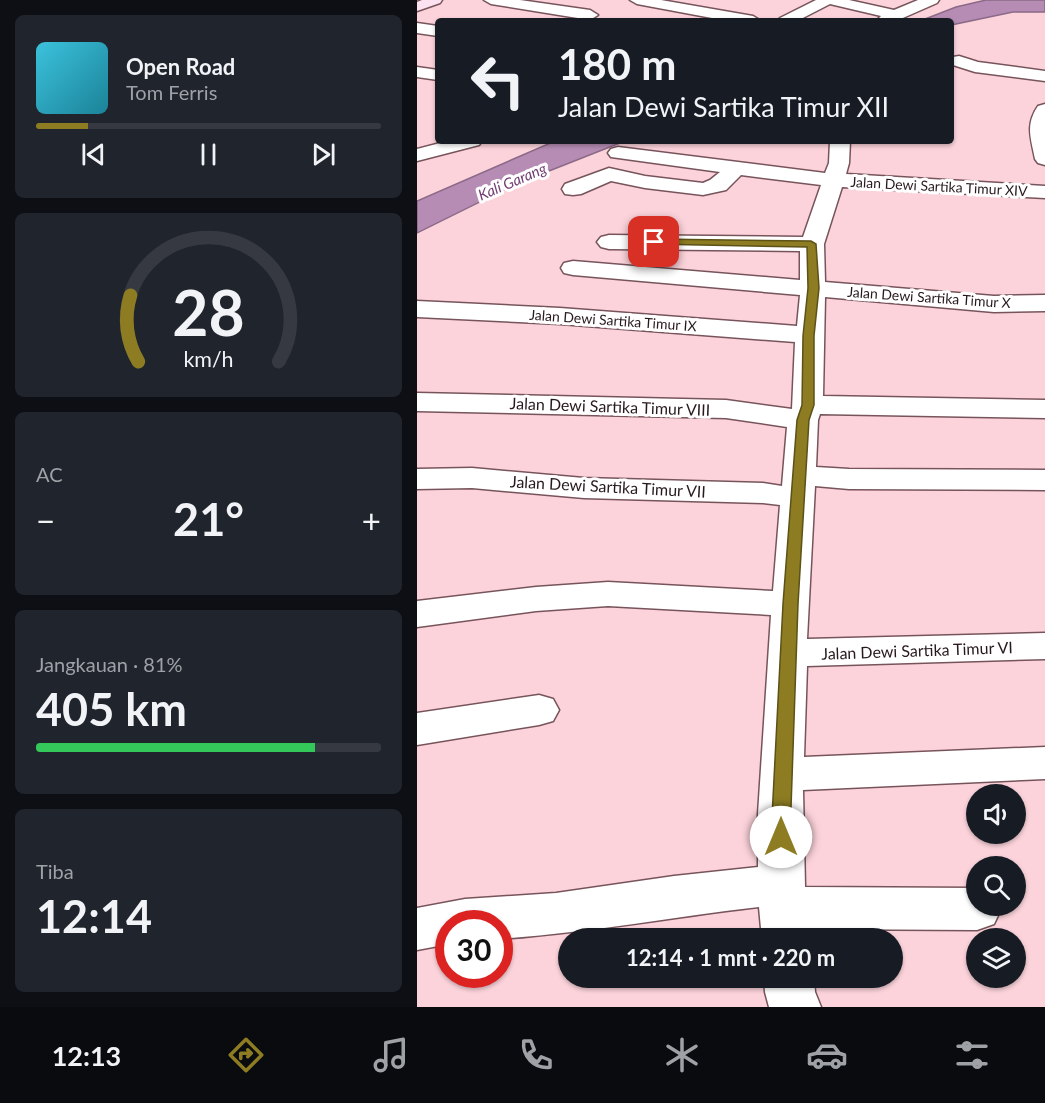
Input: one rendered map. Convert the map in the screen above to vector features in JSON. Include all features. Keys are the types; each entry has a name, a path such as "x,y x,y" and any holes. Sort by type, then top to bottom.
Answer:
{"main road":[{"path":"417,7 435,0"}],"street":[{"path":"491,0 590,15"},
{"path":"791,18 829,0 889,18 932,0"},
{"path":"640,1 736,18"},
{"path":"417,28 435,31"},
{"path":"1017,57 1045,61"},
{"path":"959,61 975,67 1045,76"},
{"path":"417,72 435,75"},
{"path":"1045,110 1039,117 1045,159"},
{"path":"417,144 437,151"},
{"path":"417,155 462,144"},
{"path":"784,910 780,814 790,604 813,288 811,244 834,180 839,162 840,144"},
{"name":"Jalan Dewi Sartika Timur XIV","path":"618,153 834,180 1045,192"},
{"path":"573,189 609,174 645,182 703,189 718,185 737,168"},
{"path":"609,242 811,244"},
{"name":"Jalan Dewi Sartika Timur X","path":"573,268 994,304 1045,303"},
{"name":"Jalan Dewi Sartika Timur IX","path":"417,309 560,316 809,336"},
{"name":"Jalan Dewi Sartika Timur VIII","path":"417,402 805,412 1045,409"},
{"name":"Jalan Dewi Sartika Timur VII","path":"417,479 471,478 584,488 763,493 849,479 1045,480"},
{"path":"417,614 523,600 608,594 680,595 790,604"},
{"name":"Jalan Dewi Sartika Timur VI","path":"789,653 1045,646"},
{"path":"417,729 539,710"},
{"path":"783,774 1045,763"},
{"path":"417,929 465,920 557,914 674,896 784,910 966,909"},
{"path":"790,988 795,1007"}],"water":[{"path":"986,0 1045,0 1045,12 1013,12 954,24 954,18 928,18 956,7"},
{"name":"Kali Garang","path":"548,144 617,144 516,184 417,233 417,201"}],"route":[{"path":"654,242 811,244 813,288 810,308 808,405 803,420 790,604 780,814 781,837"}]}
